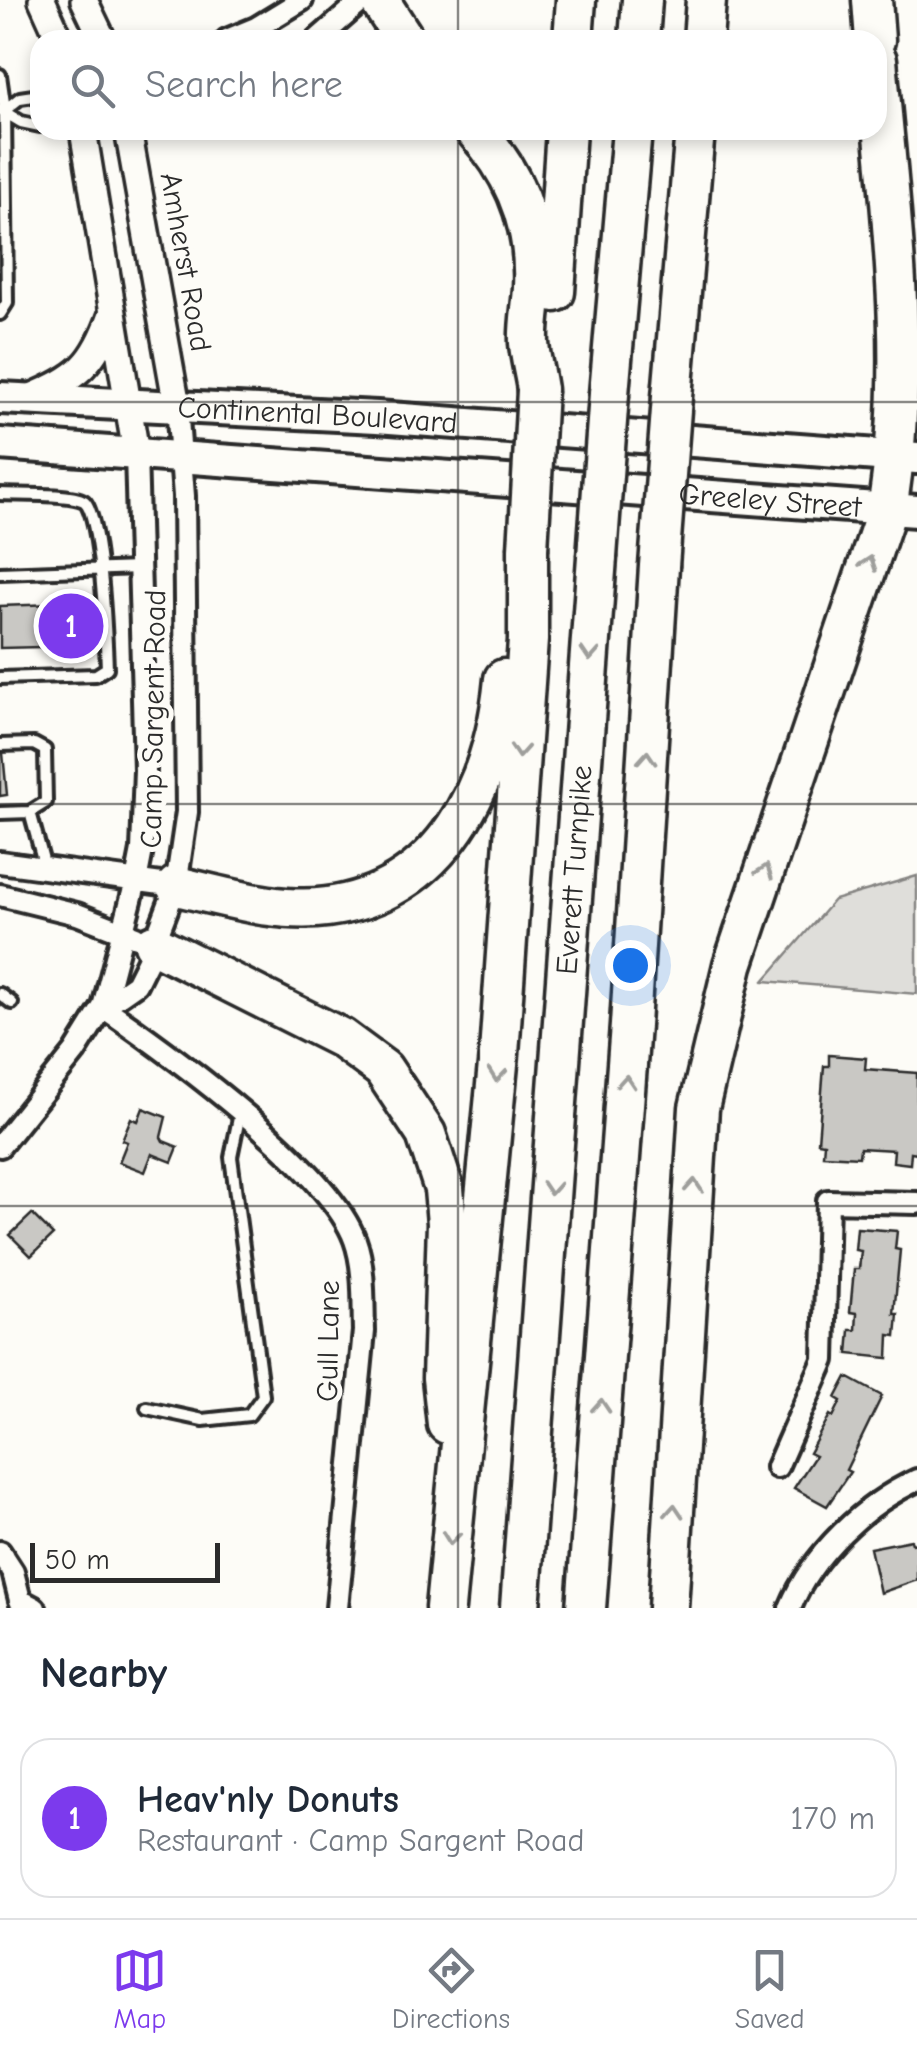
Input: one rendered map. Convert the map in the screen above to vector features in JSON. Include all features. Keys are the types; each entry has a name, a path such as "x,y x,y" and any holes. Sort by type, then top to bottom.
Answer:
{"highway":[{"path":"379,0 398,30"},
{"path":"574,30 576,0"},
{"path":"640,30 642,0"},
{"path":"704,30 706,0"},
{"path":"872,0 874,30"},
{"path":"445,1608 499,1054 528,640 528,549 537,390 529,341 533,242 508,172 484,140"},
{"path":"537,390 552,345 565,140"},
{"name":"Everett Turnpike","path":"520,1608 631,140"},
{"path":"586,1608 630,1025 659,566 695,140"},
{"path":"668,1608 700,1108 733,965 902,510 906,458 884,140"},
{"path":"898,315 917,354"},
{"path":"176,886 282,907 326,907 372,896 399,884 424,866 462,820 484,766 502,704 509,624 528,549"},
{"path":"139,938 341,1038 383,1070 426,1134 444,1189 447,1223 442,1378 455,1494"}],"main road":[{"name":"Continental Boulevard","path":"14,398 377,417 634,436"},
{"name":"Greeley Street","path":"634,436 906,458"},
{"name":"Continental Boulevard","path":"0,444 623,488"},
{"name":"Greeley Street","path":"623,488 902,510"}],"street":[{"path":"42,0 56,30"},
{"path":"84,0 98,30"},
{"path":"251,30 302,0"},
{"path":"329,30 362,0"},
{"path":"85,140 136,453"},
{"name":"Amherst Road","path":"130,140 177,406"},
{"path":"14,398 81,372 103,340 114,309"},
{"name":"Camp Sargent Road","path":"0,1146 75,1052 139,938 176,886 187,812 182,456 177,406"},
{"name":"Camp Sargent Road","path":"103,1006 136,984 139,938 136,880 142,850 145,770 136,453"},
{"path":"0,862 176,886"},
{"path":"0,896 76,914 139,938"},
{"name":"Gull Lane","path":"103,1006 148,1038 323,1187 355,1240 364,1298 364,1331 337,1608"},
{"path":"776,1467 824,1360 828,1200 917,1204"},
{"path":"790,1608 796,1593 832,1544 877,1503 917,1480"},
{"path":"0,1552 13,1572 22,1605"}],"lane":[{"path":"0,75 7,303 0,314"},
{"path":"2,110 30,96"},
{"path":"2,110 30,124"},
{"path":"0,494 82,499 92,509 101,571 107,668 96,675 0,678"},
{"path":"0,573 141,568"},
{"path":"0,745 34,744 45,750 46,802 30,812 0,813"},
{"path":"30,812 45,868"},
{"path":"0,994 12,1002"},
{"path":"147,1408 203,1420 248,1415 263,1396 231,1157 240,1114"}],"shaded area":[{"path":"917,876 917,994 764,981 834,900"}],"building":[{"path":"83,603 84,646 0,648 0,606"},
{"path":"0,753 7,795 0,796"},
{"path":"829,1055 866,1058 865,1069 917,1073 917,1153 911,1152 910,1164 893,1162 894,1150 860,1148 859,1157 823,1155 824,1143 818,1142 824,1066 829,1066"},
{"path":"143,1108 166,1117 161,1137 178,1147 172,1162 152,1154 145,1172 119,1162 131,1118 138,1121"},
{"path":"32,1214 53,1235 31,1256 10,1235"},
{"path":"857,1228 897,1231 895,1249 900,1250 894,1314 898,1314 896,1336 889,1335 888,1358 848,1354 850,1330 856,1330 857,1313 850,1312 854,1269 859,1269 861,1251 855,1250"},
{"path":"847,1377 882,1396 846,1470 850,1472 827,1506 794,1488 815,1456 809,1453 841,1401 836,1398"},
{"path":"911,1540 912,1544 917,1543 917,1580 880,1593 870,1548"}],"place":[{"name":"Heav'nly Donuts","path":"71,626"}]}
